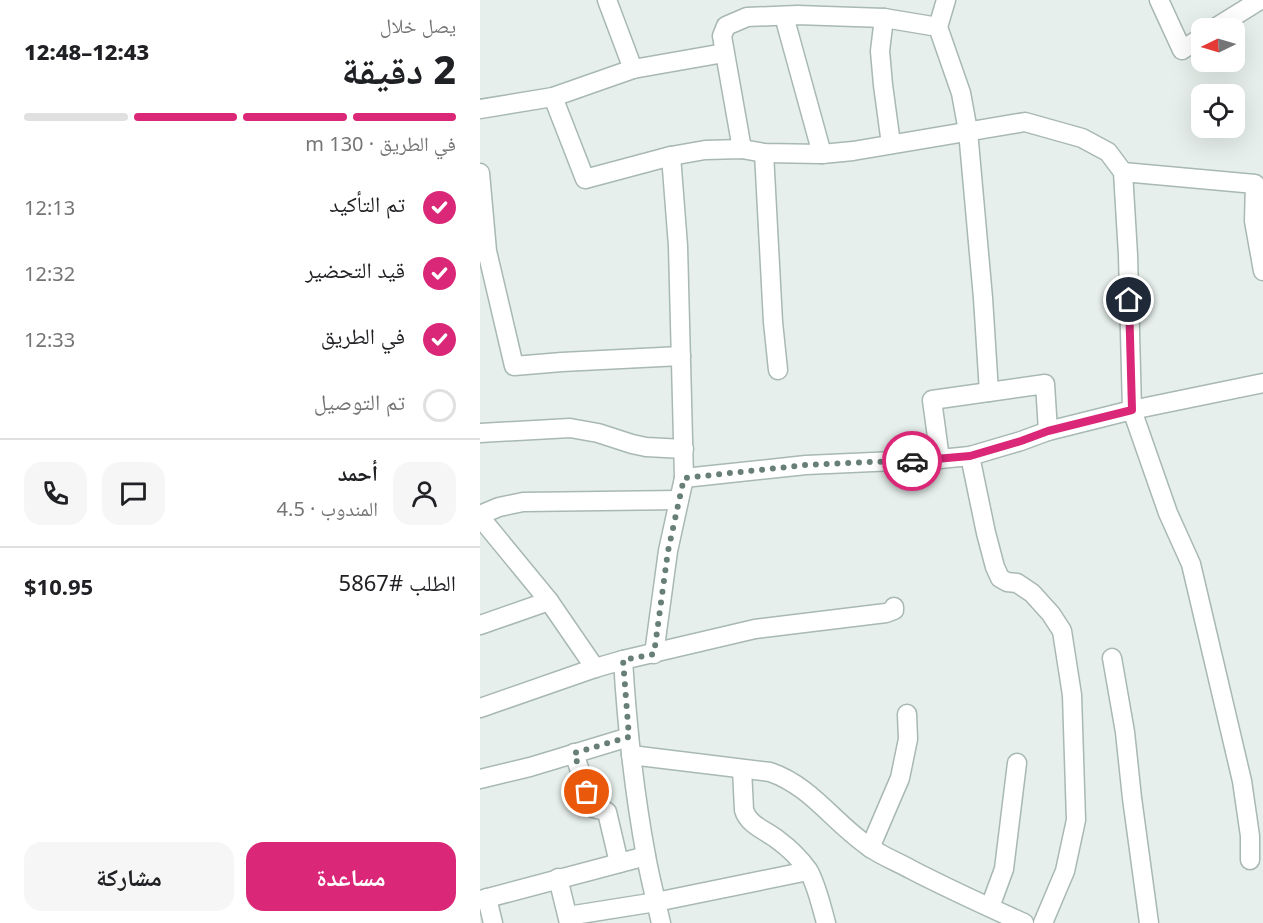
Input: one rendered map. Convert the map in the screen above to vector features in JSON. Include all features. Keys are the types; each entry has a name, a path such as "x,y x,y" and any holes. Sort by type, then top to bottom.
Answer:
{"street":[{"path":"607,0 633,69"},
{"path":"946,0 938,27 961,93 968,131 989,392"},
{"path":"1159,0 1182,50 1191,45"},
{"path":"1231,18 1257,1"},
{"path":"742,149 722,36 729,24 747,17 791,10 884,18 938,27"},
{"path":"791,10 822,153"},
{"path":"884,18 880,51 891,144"},
{"path":"480,109 553,97 633,69 724,53"},
{"path":"553,97 585,179 671,156 705,150 742,149 764,153 853,151 1025,122 1082,138 1108,152 1123,172 1128,255 1132,410 1168,513 1191,564 1242,782 1250,836 1250,860"},
{"path":"764,153 773,322 778,370"},
{"path":"654,654 668,551 684,478 678,246 671,156"},
{"path":"1123,172 1255,184 1263,271"},
{"path":"480,173 487,250 514,366 681,356"},
{"path":"684,478 806,465 970,456 1048,431 1132,410 1263,383"},
{"path":"940,459 932,400 1045,384 1048,431"},
{"path":"480,433 570,428 598,433 646,447 684,450"},
{"path":"970,456 986,533 1000,578 1007,582 1017,583 1032,592 1062,631 1072,695 1076,820 1065,871 1043,923"},
{"path":"595,669 549,601 480,516 491,510 523,502 679,500"},
{"path":"480,625 549,601"},
{"path":"480,708 623,660 755,629 886,613 894,610 894,607"},
{"path":"1112,658 1125,732 1149,923"},
{"path":"623,660 630,746 646,856 661,923"},
{"path":"870,848 900,778 908,739 907,714"},
{"path":"480,779 574,753 630,746 742,769 770,772 792,782 870,848 1000,915 1024,923"},
{"path":"574,753 592,807 607,812 619,863"},
{"path":"1000,915 1017,763"},
{"path":"742,769 746,816 777,839 808,871 826,923"},
{"path":"493,923 483,899 646,856"},
{"path":"558,878 569,919 808,871"}],"way so far":[{"path":"587,792 574,753 629,737 623,660 654,654 668,551 684,478 806,465 912,461"}],"route":[{"path":"912,461 970,456 1048,431 1132,410 1129,300"}]}
